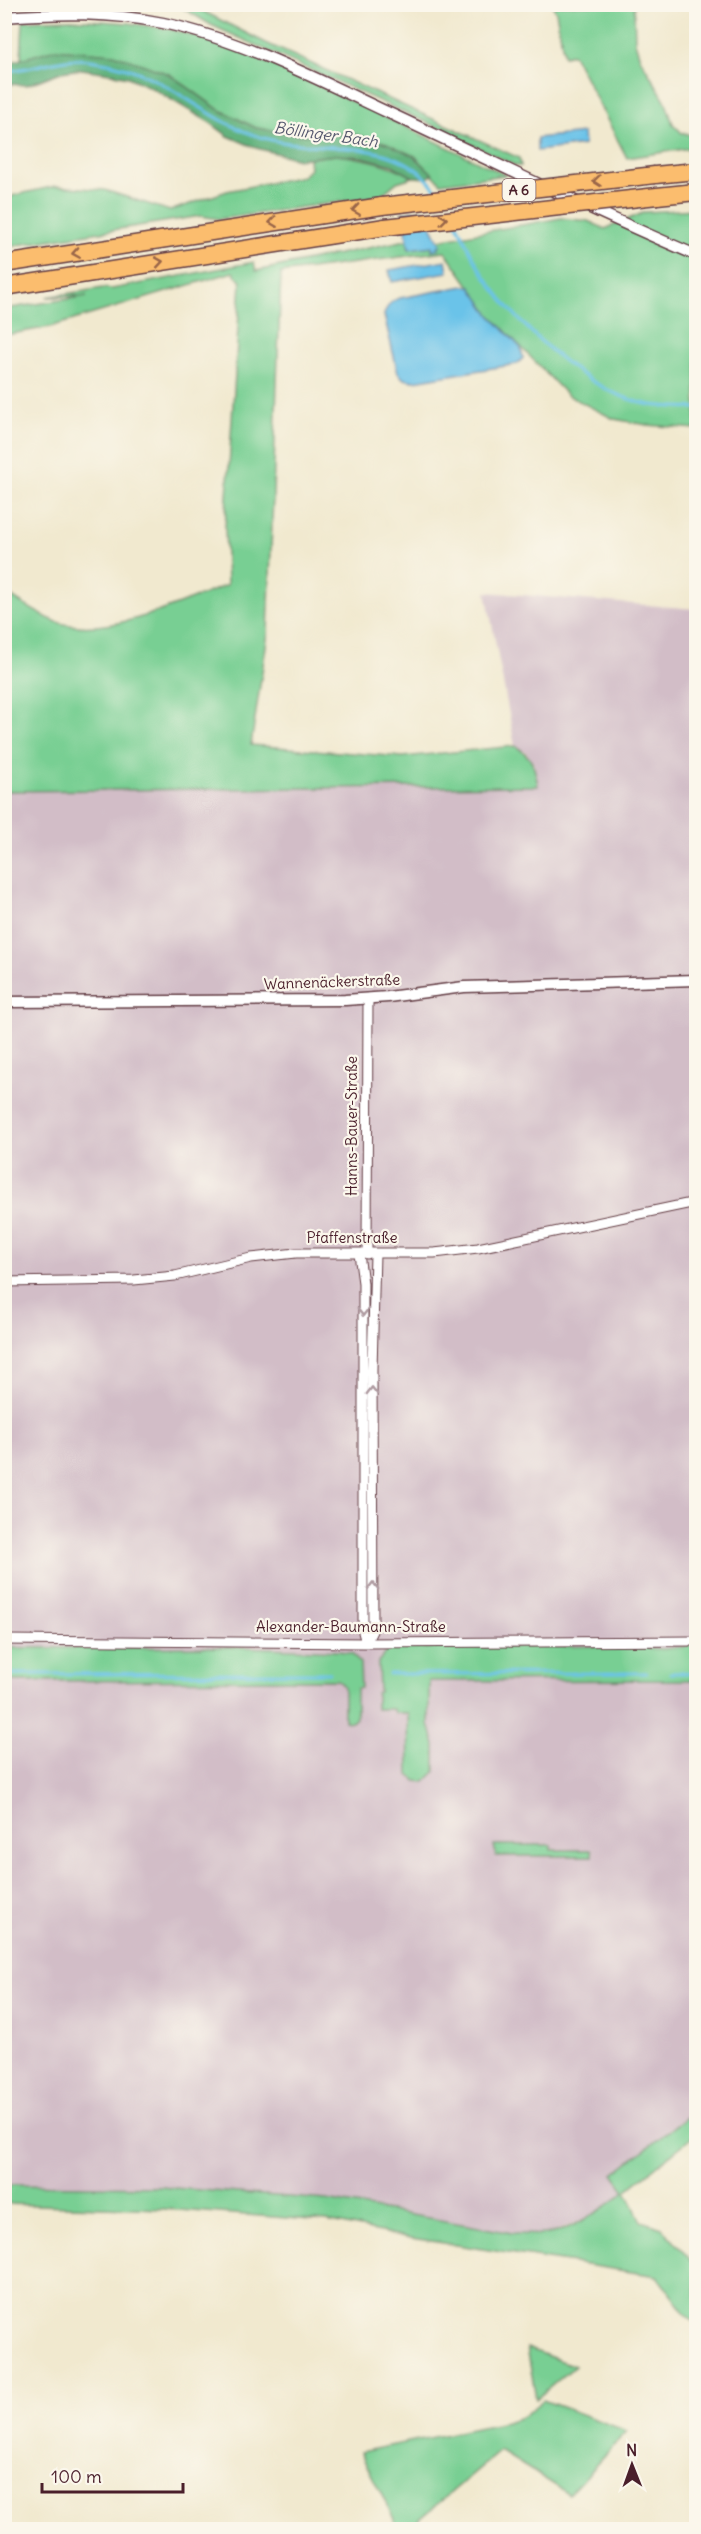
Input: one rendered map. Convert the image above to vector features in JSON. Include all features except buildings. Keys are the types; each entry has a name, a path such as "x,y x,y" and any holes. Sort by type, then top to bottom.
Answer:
{"highway":[{"name":"A 6","path":"4,264 382,206 696,171"},
{"name":"A 6","path":"4,287 385,227 696,192"}],"street":[{"path":"4,17 72,14 118,16 161,22 222,39 300,71 630,227 696,255"},
{"name":"Wannenäckerstraße","path":"4,1002 368,999 464,987 696,980"},
{"name":"Hanns-Bauer-Straße","path":"366,1642 374,1629 363,1284 367,1254 368,999"},
{"name":"Pfaffenstraße","path":"4,1282 134,1280 175,1276 274,1254 434,1253 478,1248 696,1202"},
{"name":"Hanns-Bauer-Straße","path":"367,1254 372,1283 367,1370"},
{"name":"Alexander-Baumann-Straße","path":"4,1640 696,1641"}],"shaded area":[{"path":"486,592 696,609 696,2110 662,2137 674,2151 616,2200 595,2214 549,2234 518,2234 327,2200 161,2187 5,2185 4,791 538,786 534,764 526,752 515,746"}],"green space":[{"path":"181,5 191,5 266,43 519,158 521,166 516,166 437,127 211,25"},
{"path":"552,5 634,5 635,42 640,58 665,100 673,124 682,133 696,136 696,147 627,158 573,54 564,56 556,12"},
{"path":"71,19 129,23 173,30 210,40 289,71 506,175 441,183 415,156 353,134 300,135 256,128 218,109 169,74 21,58 23,21"},
{"path":"55,49 114,54 169,74 218,109 256,128 300,135 353,134 387,143 414,156 433,174 428,178 413,177 392,165 362,157 336,155 299,159 256,148 228,136 150,87 128,77 110,73 82,69 61,72 27,85 5,84 5,64"},
{"path":"336,155 376,162 413,177 397,182 380,196 219,219 201,216 5,247 5,200 15,195 56,186 105,190 170,211 227,191 303,176 310,169 309,158"},
{"path":"696,209 696,429 647,425 614,419 567,395 490,315 445,251 281,273 268,633 251,745 403,757 515,746 526,754 532,763 538,786 5,791 5,593 57,622 77,626 98,626 143,617 227,585 225,527 241,282 233,272 50,327 5,335 5,309 87,296 46,297 103,288 112,289 254,262 256,271 407,240 409,249 432,246 432,250 441,245 438,240 561,218 588,221 605,229 645,212"},
{"path":"696,1645 696,1680 429,1681 429,1724 435,1745 435,1772 425,1782 416,1781 409,1775 408,1713 394,1713 393,1709 376,1709 376,1693 379,1692 378,1662 389,1648 615,1646 663,1649"},
{"path":"243,1647 352,1653 360,1663 361,1688 356,1689 356,1718 352,1722 344,1721 344,1686 338,1680 5,1681 5,1648"},
{"path":"494,1845 551,1845 551,1850 592,1850 592,1856 496,1856"},
{"path":"696,2110 696,2134 626,2191 641,2221 662,2228 696,2266 696,2324 686,2315 657,2276 411,2238 326,2221 165,2209 5,2204 5,2185 161,2187 327,2200 518,2234 547,2234 577,2223 618,2197 625,2191 613,2174"},
{"path":"527,2348 575,2366 536,2399"},
{"path":"543,2400 627,2431 569,2494 500,2451 408,2529 399,2529 360,2452 506,2422 522,2417"}],"water":[{"path":"583,133 584,145 537,151 537,138"},
{"path":"423,210 441,245 438,246 439,249 432,250 432,246 409,249 403,212"},
{"path":"446,260 448,272 392,282 389,270"},
{"path":"464,286 471,287 490,315 521,348 523,358 517,364 414,381 404,379 398,373 384,315 388,306 400,298"}],"waterway":[{"name":"Böllinger Bach","path":"4,72 75,59 121,66 151,78 234,127 249,133 287,143 360,149 404,162 423,175 439,195"},
{"name":"Böllinger Bach","path":"456,223 478,266 496,292 534,334 578,372 602,387 627,398 651,405 696,408"},
{"path":"4,1674 330,1673"},
{"path":"389,1674 647,1673"},
{"path":"670,1673 696,1673"}]}
